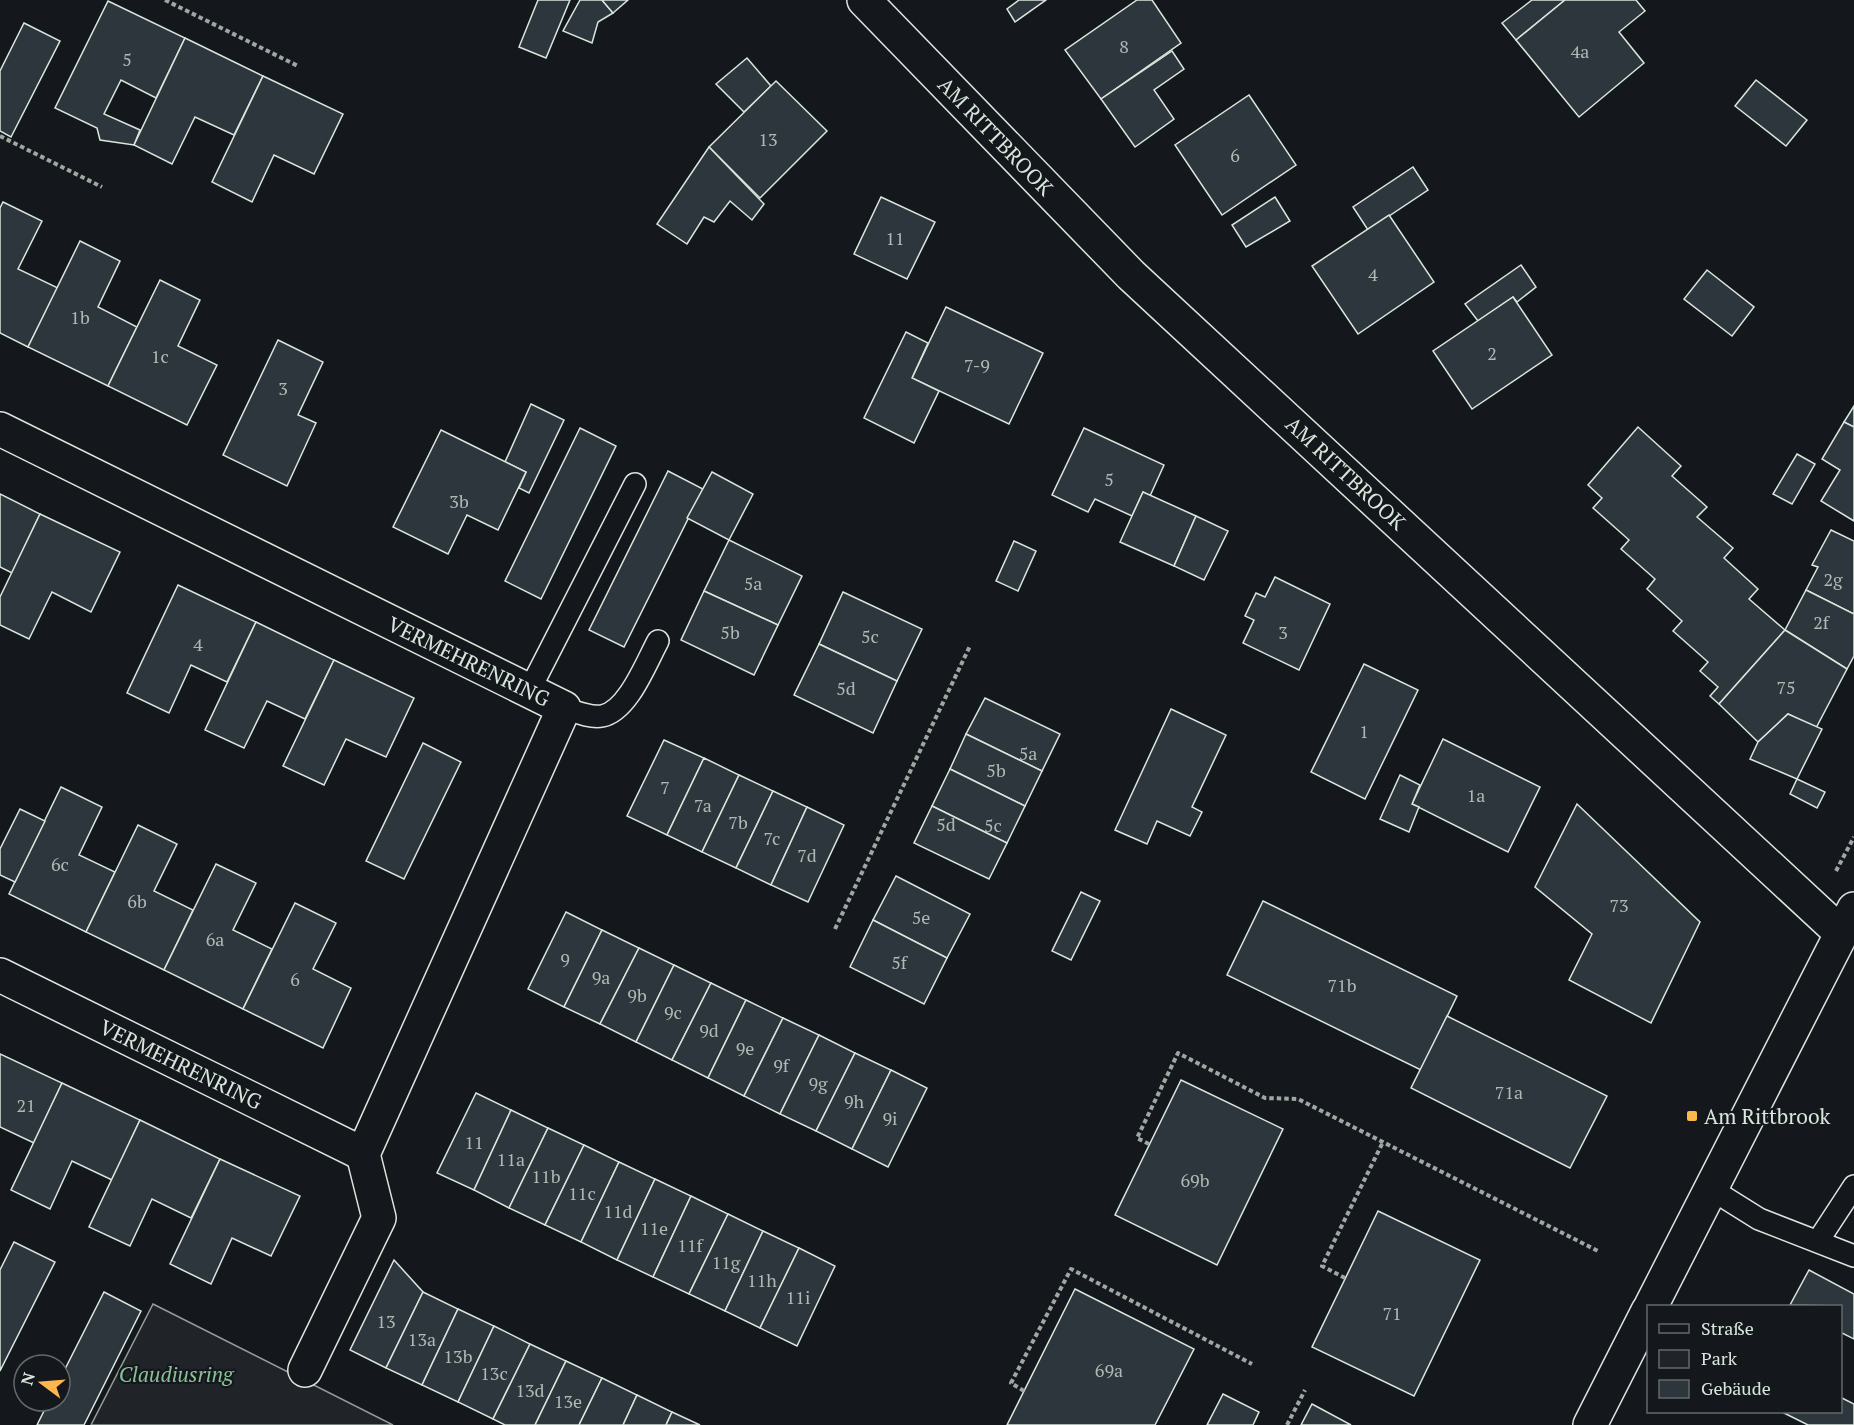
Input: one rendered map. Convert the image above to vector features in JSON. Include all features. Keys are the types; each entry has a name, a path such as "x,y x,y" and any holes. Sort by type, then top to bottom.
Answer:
{"street":[{"name":"AM RITTBROOK","path":"864,0 1139,282 1848,921"},
{"name":"VERMEHRENRING","path":"0,429 564,708 363,1154 0,975"},
{"path":"1652,1305 1848,921"},
{"path":"305,1370 379,1218 363,1154"},
{"path":"1590,1425 1647,1313"}],"lane":[{"path":"529,691 634,484"},
{"path":"564,708 590,716 603,716 620,707 635,685 658,641"},
{"path":"1818,1241 1854,1186"},
{"path":"1711,1189 1759,1219 1854,1256"}],"path":[{"path":"165,0 298,66"},
{"path":"0,136 102,187"},
{"path":"835,929 970,646"},
{"path":"1149,1144 1137,1138 1178,1053 1265,1098 1298,1098 1598,1251"},
{"path":"1345,1278 1322,1266 1383,1142"},
{"path":"1024,1390 1011,1383 1071,1269 1252,1364"},
{"path":"1287,1425 1305,1390"}],"green space":[{"name":"Claudiusring","path":"153,1304 393,1425 91,1425"}],"building":[{"path":"538,0 570,0 546,58 519,47"},
{"path":"580,0 602,0 613,13 598,22 592,43 563,31"},
{"path":"602,0 628,0 613,13"},
{"path":"1019,0 1046,0 1015,22 1007,9"},
{"path":"1137,0 1152,0 1181,43 1101,99 1065,50"},
{"path":"1532,0 1565,0 1516,40 1502,23"},
{"path":"1565,0 1636,0 1645,11 1619,32 1644,63 1579,117 1516,40"},
{"path":"108,1 185,38 156,98 121,80 104,114 140,130 134,145 100,140 97,128 55,108"},
{"path":"24,23 60,41 11,137 0,131 0,71"},
{"path":"185,38 263,76 234,135 195,117 172,164 134,145"},
{"path":"1172,51 1184,69 1154,90 1174,119 1135,147 1101,99"},
{"path":"747,58 771,86 744,112 716,84"},
{"path":"263,76 343,114 314,174 274,155 252,202 212,182"},
{"path":"1756,80 1807,120 1786,146 1735,106"},
{"path":"776,81 827,131 760,198 709,147"},
{"path":"1249,95 1296,165 1222,215 1175,145"},
{"path":"709,147 764,204 752,220 730,201 714,222 704,217 687,244 657,224"},
{"path":"1413,167 1428,190 1368,230 1353,207"},
{"path":"881,197 935,222 907,279 854,254"},
{"path":"1275,197 1290,221 1246,247 1232,225"},
{"path":"3,202 42,221 18,269 58,288 28,347 0,333 0,208"},
{"path":"1389,215 1434,282 1358,334 1312,266"},
{"path":"80,241 120,261 98,307 137,327 108,386 28,347"},
{"path":"1521,265 1536,287 1517,302 1513,297 1478,321 1465,304"},
{"path":"1707,270 1754,307 1732,336 1684,299"},
{"path":"160,280 200,300 178,346 217,365 187,425 108,386"},
{"path":"1513,297 1552,355 1472,409 1433,351"},
{"path":"946,307 1043,353 1009,424 912,378"},
{"path":"906,332 928,343 912,378 939,391 914,443 864,418"},
{"path":"278,340 323,362 298,415 316,423 287,486 223,455"},
{"path":"531,404 564,420 529,493 519,488 526,472 505,462"},
{"path":"1854,406 1854,427 1844,422"},
{"path":"1844,422 1854,427 1854,521 1821,501 1840,470 1822,459"},
{"path":"1638,427 1681,466 1672,476 1707,507 1697,517 1733,548 1724,558 1758,589 1749,599 1785,630 1719,704 1710,696 1718,687 1700,671 1708,662 1673,631 1682,621 1647,589 1655,579 1621,549 1629,540 1593,508 1602,498 1588,485"},
{"path":"580,428 616,446 541,599 505,581"},
{"path":"1084,428 1164,465 1150,496 1143,492 1132,516 1095,499 1088,512 1052,495"},
{"path":"441,430 526,472 498,530 467,515 448,554 393,527"},
{"path":"1797,454 1815,464 1792,504 1773,494"},
{"path":"668,471 703,489 624,647 589,630"},
{"path":"712,472 753,494 729,540 687,518"},
{"path":"1143,492 1196,516 1174,566 1120,542"},
{"path":"0,494 40,514 12,573 0,567"},
{"path":"40,514 120,552 91,612 52,592 29,639 0,625 0,597"},
{"path":"1196,516 1228,531 1204,580 1174,566"},
{"path":"1831,530 1854,541 1854,614 1806,590 1818,567 1812,565"},
{"path":"729,540 802,576 778,625 704,591"},
{"path":"1014,541 1036,551 1018,591 996,581"},
{"path":"1275,577 1330,604 1299,670 1243,643 1254,620 1245,616 1256,593 1265,597"},
{"path":"178,585 256,622 227,682 191,665 169,713 127,693"},
{"path":"1806,590 1854,614 1854,656 1847,669 1785,630"},
{"path":"704,591 778,625 754,675 681,640"},
{"path":"843,592 922,629 897,681 819,644"},
{"path":"256,622 334,660 305,719 267,701 244,748 205,730"},
{"path":"1785,630 1847,669 1816,728 1788,714 1758,742 1719,704"},
{"path":"819,644 897,681 873,733 794,695"},
{"path":"334,660 414,698 386,757 346,739 324,785 283,766"},
{"path":"1364,664 1418,690 1365,799 1311,772"},
{"path":"985,698 1060,734 1042,771 966,734"},
{"path":"1171,709 1226,735 1192,807 1202,812 1190,836 1157,821 1147,844 1115,830"},
{"path":"1788,714 1822,729 1797,779 1750,759 1758,742"},
{"path":"966,734 1042,771 1025,806 950,769"},
{"path":"1443,739 1540,787 1508,852 1412,804"},
{"path":"664,740 704,758 667,835 627,816"},
{"path":"423,743 461,762 404,879 366,861"},
{"path":"704,758 739,775 702,852 667,835"},
{"path":"950,769 1025,806 1007,843 932,806"},
{"path":"739,775 773,791 736,868 702,852"},
{"path":"1400,775 1420,785 1412,804 1419,807 1409,832 1380,819"},
{"path":"1797,779 1825,792 1817,808 1790,794"},
{"path":"61,787 102,807 79,855 115,872 86,932 9,894"},
{"path":"773,791 807,807 771,885 736,868"},
{"path":"1577,804 1700,922 1651,1023 1569,980 1592,934 1535,887"},
{"path":"932,806 1007,843 989,879 914,843"},
{"path":"807,807 844,825 808,902 771,885"},
{"path":"20,809 45,821 15,882 0,875 0,849"},
{"path":"138,825 177,844 154,891 193,910 164,970 86,932"},
{"path":"216,864 256,883 233,930 272,949 243,1009 164,970"},
{"path":"896,876 970,914 947,958 873,920"},
{"path":"1081,892 1100,901 1071,960 1052,951"},
{"path":"1263,901 1457,996 1421,1070 1227,975"},
{"path":"295,903 336,923 313,969 351,988 323,1048 243,1009"},
{"path":"566,912 602,930 564,1007 528,989"},
{"path":"873,920 947,958 924,1004 850,967"},
{"path":"602,930 639,948 600,1024 564,1007"},
{"path":"639,948 674,965 636,1042 600,1024"},
{"path":"674,965 711,983 672,1060 636,1042"},
{"path":"711,983 746,1000 708,1078 672,1060"},
{"path":"746,1000 783,1018 744,1096 708,1078"},
{"path":"1447,1016 1607,1096 1570,1168 1411,1088"},
{"path":"783,1018 819,1035 780,1114 744,1096"},
{"path":"819,1035 855,1053 816,1131 780,1114"},
{"path":"855,1053 891,1070 852,1149 816,1131"},
{"path":"0,1054 62,1083 34,1143 0,1127"},
{"path":"891,1070 927,1088 888,1167 852,1149"},
{"path":"1181,1080 1283,1129 1217,1265 1115,1215"},
{"path":"62,1083 140,1120 112,1180 72,1161 50,1209 11,1190"},
{"path":"476,1093 511,1110 474,1190 437,1173"},
{"path":"511,1110 548,1128 509,1208 474,1190"},
{"path":"140,1120 220,1159 191,1218 152,1199 130,1246 89,1227"},
{"path":"548,1128 584,1145 545,1225 509,1208"},
{"path":"584,1145 619,1162 581,1242 545,1225"},
{"path":"220,1159 300,1196 271,1256 232,1238 211,1284 170,1264"},
{"path":"619,1162 655,1179 617,1260 581,1242"},
{"path":"655,1179 691,1196 653,1277 617,1260"},
{"path":"691,1196 728,1214 689,1294 653,1277"},
{"path":"1378,1211 1480,1260 1414,1396 1312,1347"},
{"path":"728,1214 763,1231 725,1311 689,1294"},
{"path":"763,1231 799,1248 760,1328 725,1311"},
{"path":"14,1242 55,1262 0,1371 0,1270"},
{"path":"799,1248 835,1266 797,1346 760,1328"},
{"path":"394,1260 423,1292 386,1368 350,1350"},
{"path":"1809,1270 1854,1294 1854,1339 1842,1333 1842,1305 1790,1305"},
{"path":"1075,1289 1194,1349 1155,1425 1007,1425"},
{"path":"104,1292 141,1311 84,1425 37,1425 43,1413 72,1413 72,1355"},
{"path":"423,1292 458,1309 422,1385 386,1368"},
{"path":"458,1309 494,1326 458,1402 422,1385"},
{"path":"494,1326 530,1344 493,1419 458,1402"},
{"path":"530,1344 566,1361 535,1425 505,1425 493,1419"},
{"path":"566,1361 602,1378 579,1425 535,1425"},
{"path":"602,1378 637,1395 623,1425 579,1425"},
{"path":"1223,1394 1259,1412 1253,1425 1207,1425"},
{"path":"637,1395 672,1412 666,1425 623,1425"},
{"path":"1842,1398 1854,1404 1854,1425 1808,1425 1784,1413 1842,1413"},
{"path":"1312,1404 1351,1425 1301,1425"},
{"path":"672,1412 700,1425 666,1425"}],"place":[{"name":"Am Rittbrook","path":"1692,1116"}]}
